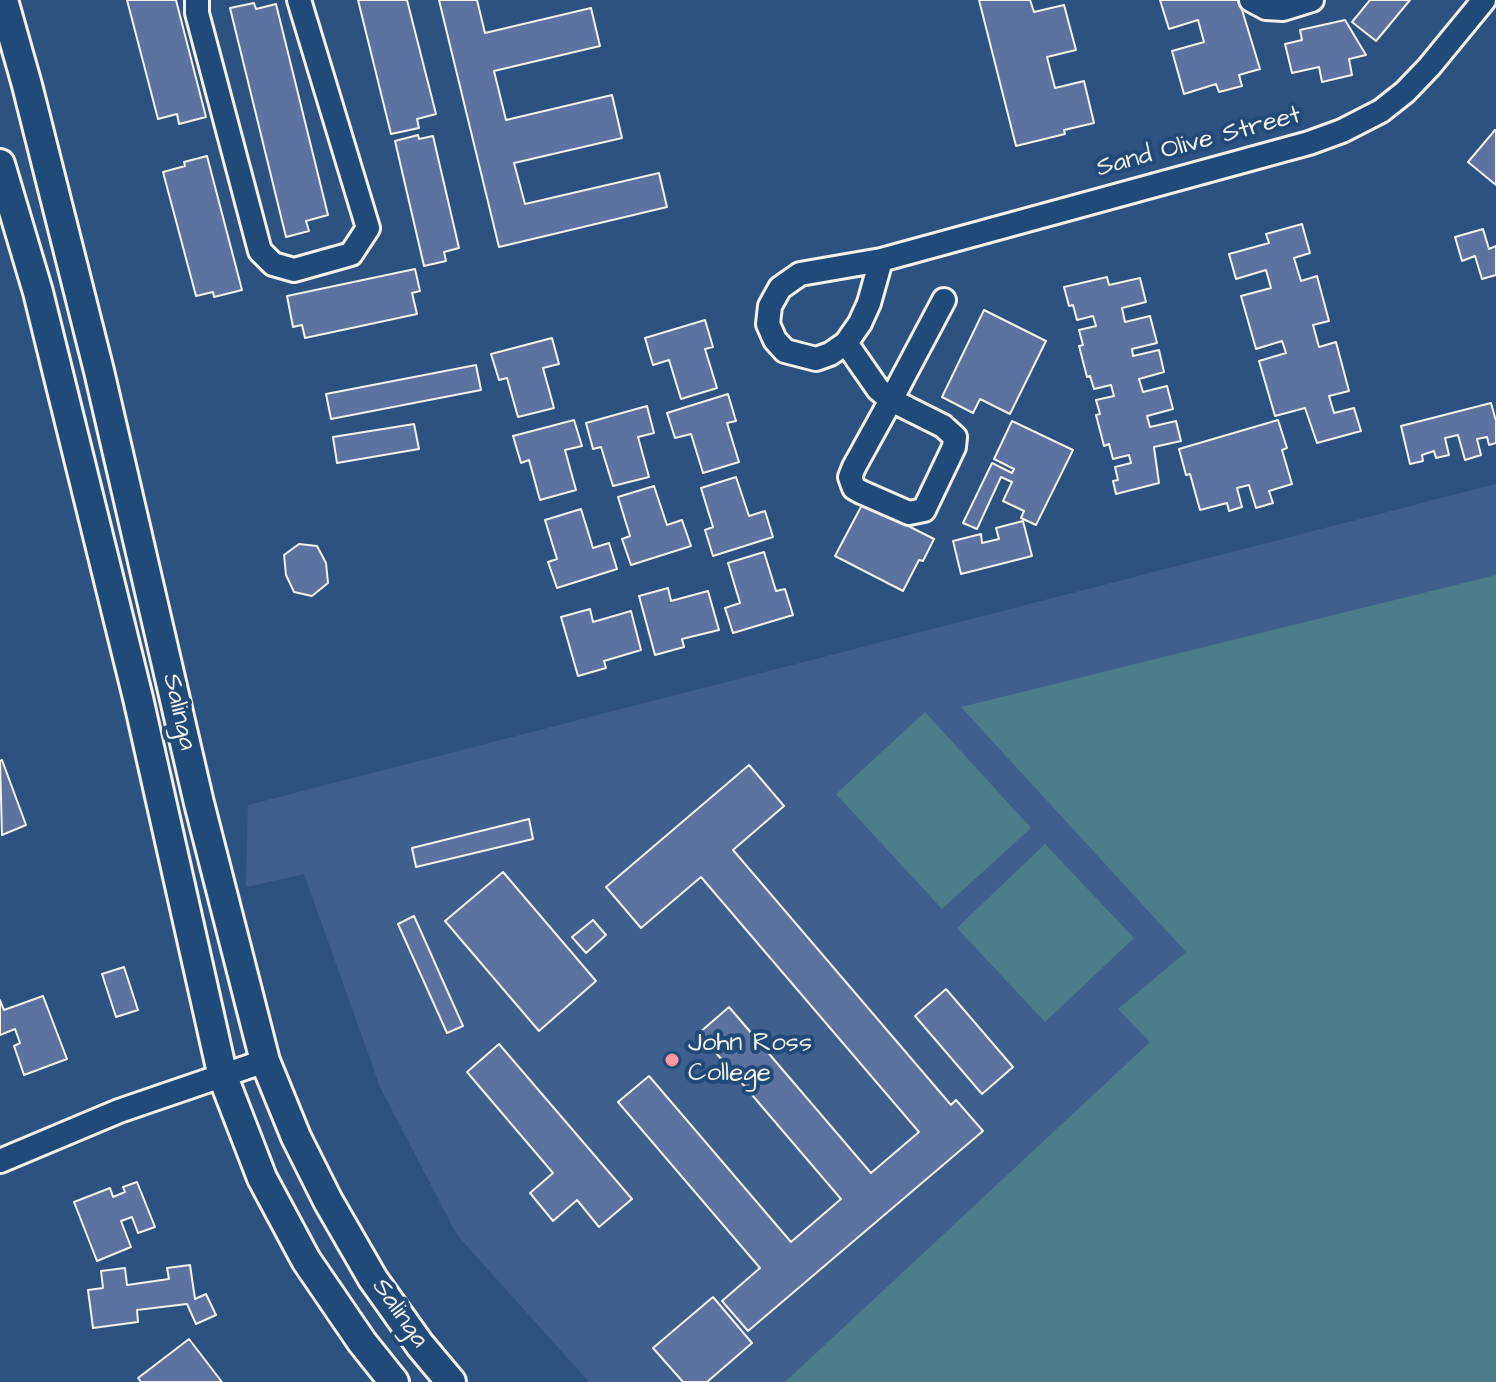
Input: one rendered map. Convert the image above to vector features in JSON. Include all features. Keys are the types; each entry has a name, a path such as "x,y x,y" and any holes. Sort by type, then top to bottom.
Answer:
{"street":[{"name":"Salinga","path":"3,0 99,371 199,803 265,1061 296,1137 373,1279 451,1382"},
{"path":"197,0 197,13 260,251 273,264 294,270 351,254 368,228 299,0"},
{"path":"1251,0 1266,8 1283,9 1312,0"},
{"name":"Sand Olive Street","path":"846,343 816,359 785,351 775,340 768,324 770,306 780,288 800,274 881,260 1309,143 1342,131 1381,111 1405,92 1484,0"},
{"name":"Salinga","path":"0,164 38,292 138,698 223,1077 262,1178 306,1260 362,1342 394,1382"},
{"path":"881,260 869,303 846,343 878,389 891,400 943,426 955,437 954,447 928,505 916,513 909,513 861,492 850,482 854,467 891,400 944,300"},
{"path":"0,1161 119,1111 265,1061"}],"shaded area":[{"path":"1496,484 1496,1382 589,1382 457,1235 380,1087 304,874 246,887 248,805"}],"green space":[{"path":"1496,575 1496,1382 785,1382 1150,1042 1118,1009 1186,952 961,707"},
{"path":"925,712 1031,828 942,909 836,794"},
{"path":"1045,844 1134,938 1045,1022 957,928"}],"building":[{"path":"127,0 176,0 206,117 179,124 177,114 158,119"},
{"path":"358,0 407,0 436,114 417,119 419,128 391,134"},
{"path":"439,0 477,0 485,33 591,8 600,46 494,71 506,120 612,95 622,138 514,163 525,204 659,173 667,207 499,247"},
{"path":"979,0 1030,0 1034,12 1064,5 1076,50 1047,57 1055,88 1084,81 1094,123 1016,146"},
{"path":"1160,0 1239,0 1260,69 1239,75 1242,86 1219,92 1216,84 1184,94 1172,51 1204,42 1198,20 1169,29"},
{"path":"1370,0 1410,0 1376,41 1352,22"},
{"path":"254,3 256,9 276,4 328,215 306,221 309,231 286,237 230,8"},
{"path":"1345,20 1366,55 1349,59 1352,75 1322,82 1319,67 1292,73 1285,44 1302,40 1300,30"},
{"path":"1496,131 1496,185 1468,162"},
{"path":"418,135 419,139 433,136 459,248 444,252 446,261 424,266 395,141"},
{"path":"207,156 242,290 214,297 213,292 196,296 163,172"},
{"path":"1302,224 1310,253 1294,258 1301,281 1317,276 1329,321 1313,325 1319,347 1336,342 1349,391 1329,396 1334,413 1354,408 1361,431 1317,443 1305,408 1275,416 1259,361 1286,353 1282,341 1256,349 1241,296 1271,288 1266,270 1236,279 1229,254 1269,243 1266,234"},
{"path":"1483,229 1489,249 1496,246 1496,275 1482,279 1475,256 1462,261 1455,237"},
{"path":"415,269 420,291 412,293 417,314 305,338 302,325 293,327 287,296"},
{"path":"1107,277 1109,285 1140,278 1146,302 1122,308 1125,322 1150,316 1157,343 1132,349 1133,356 1159,350 1164,372 1139,379 1143,392 1167,386 1173,409 1147,416 1150,427 1176,421 1181,441 1154,447 1159,483 1116,494 1113,481 1118,480 1115,467 1131,463 1129,455 1113,459 1109,444 1104,446 1096,415 1100,414 1096,400 1114,396 1111,385 1094,389 1090,376 1087,377 1079,346 1083,345 1079,330 1096,326 1093,316 1077,320 1064,287"},
{"path":"984,310 1046,341 1010,414 980,399 973,413 942,397"},
{"path":"705,320 713,347 705,349 717,388 681,399 669,360 653,365 645,338"},
{"path":"552,338 559,364 543,368 554,408 518,417 507,378 499,380 491,354"},
{"path":"476,365 481,390 331,419 326,394"},
{"path":"728,394 736,421 727,423 739,462 703,473 691,434 675,438 667,413"},
{"path":"1491,403 1496,421 1496,443 1489,445 1487,437 1477,439 1481,455 1465,460 1458,435 1445,438 1449,455 1436,458 1434,451 1422,455 1423,461 1410,464 1401,426"},
{"path":"647,406 654,433 638,437 649,477 613,486 601,447 593,449 586,423"},
{"path":"574,420 582,446 565,450 576,490 540,500 529,460 521,463 513,436"},
{"path":"1278,420 1287,448 1282,450 1292,484 1269,491 1273,503 1256,508 1249,485 1237,488 1242,507 1229,511 1227,503 1200,510 1179,449"},
{"path":"1012,421 1073,450 1036,525 1021,518 1024,511 1003,501 1012,482 1001,477 977,529 963,523 992,463 1012,473 1014,469 994,459"},
{"path":"414,424 419,449 337,463 333,437"},
{"path":"736,477 749,516 765,511 773,537 713,556 705,530 713,527 701,488"},
{"path":"654,486 667,525 682,520 691,546 631,565 622,539 630,536 618,497"},
{"path":"863,503 934,539 903,591 835,556"},
{"path":"581,509 593,548 609,543 617,569 557,588 548,562 557,559 545,520"},
{"path":"1023,521 1032,556 961,574 953,541 981,534 982,543 999,539 996,528"},
{"path":"299,544 317,546 326,563 328,583 312,596 294,592 286,575 284,555"},
{"path":"764,552 776,591 785,589 793,615 733,633 725,608 740,603 728,563"},
{"path":"668,588 671,601 708,591 719,630 682,639 684,647 655,655 639,596"},
{"path":"590,609 593,622 631,611 641,650 604,661 606,668 578,676 561,617"},
{"path":"0,761 26,825 2,835"},
{"path":"749,765 784,806 733,850 951,1105 956,1100 983,1131 748,1331 722,1301 760,1268 618,1102 649,1076 791,1242 841,1199 699,1033 729,1007 871,1173 919,1132 701,877 641,928 606,887"},
{"path":"529,819 533,839 416,867 412,848"},
{"path":"503,872 596,981 539,1031 445,921"},
{"path":"414,916 463,1026 447,1033 398,924"},
{"path":"593,920 606,935 586,953 572,937"},
{"path":"124,967 138,1010 116,1017 102,974"},
{"path":"946,989 1013,1067 982,1094 915,1016"},
{"path":"43,996 67,1059 24,1075 14,1046 20,1043 15,1029 0,1035 0,1000 4,1010"},
{"path":"499,1044 632,1199 599,1227 577,1200 553,1221 530,1193 553,1173 467,1072"},
{"path":"137,1182 155,1227 138,1233 132,1217 121,1221 131,1247 97,1261 74,1202 110,1188 113,1197 125,1192 123,1187"},
{"path":"190,1265 195,1299 206,1294 216,1315 196,1324 187,1304 137,1310 138,1322 93,1328 88,1290 103,1288 101,1271 125,1268 127,1285 169,1279 167,1268"},
{"path":"713,1297 752,1343 707,1382 683,1382 653,1348"},
{"path":"189,1339 222,1382 141,1382 138,1378"}],"place":[{"name":"John Ross College","path":"672,1060"}]}
